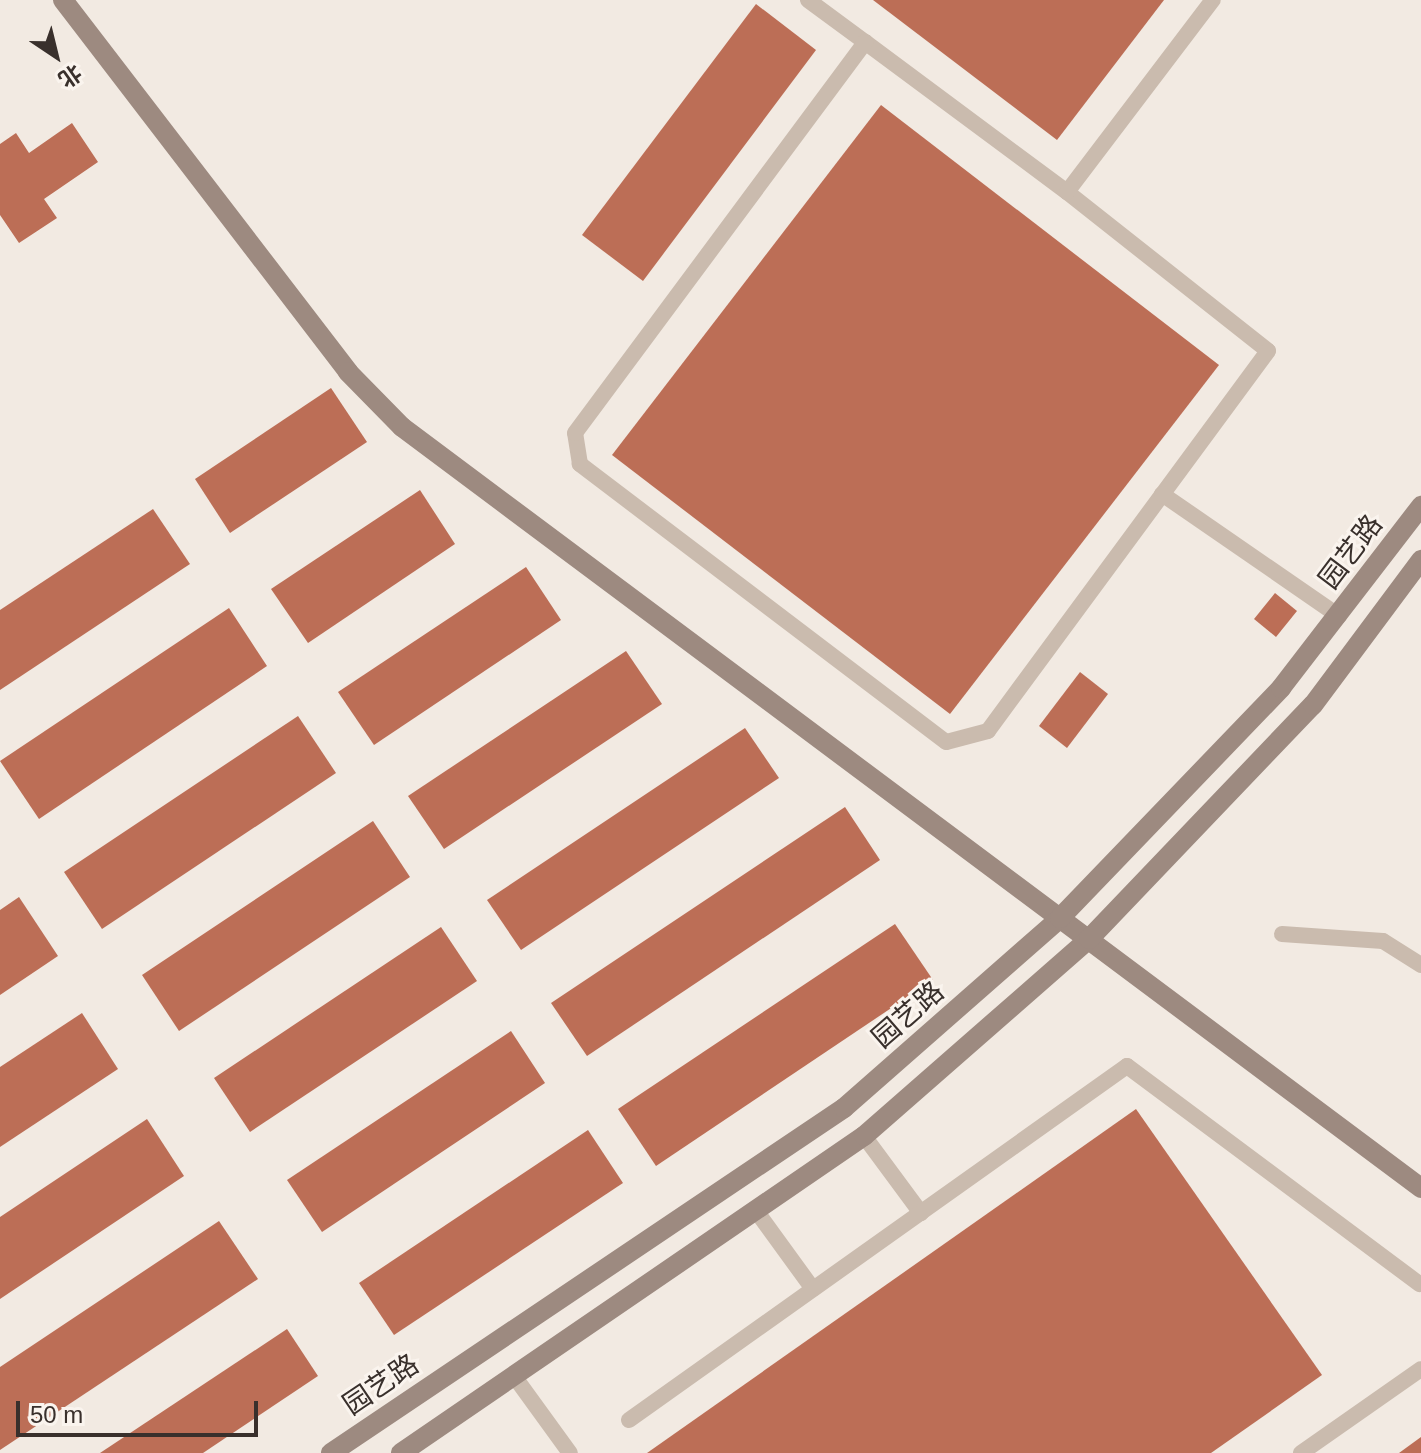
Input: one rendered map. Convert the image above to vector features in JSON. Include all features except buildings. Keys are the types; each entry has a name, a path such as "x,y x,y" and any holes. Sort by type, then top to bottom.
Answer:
{"street":[{"path":"63,0 348,372 402,427 1421,1188"},
{"name":"园艺路","path":"331,1453 844,1108 1060,918 1281,688 1421,506"},
{"path":"401,1453 864,1136 1089,939 1313,705 1421,560"}],"lane":[{"path":"808,0 865,42 1067,192 1268,351 988,731 946,742 580,464 575,433 865,42"},
{"path":"1067,192 1213,0"},
{"path":"1162,494 1339,616"},
{"path":"1282,934 1383,941 1421,965"},
{"path":"629,1420 1127,1066 1420,1284"},
{"path":"864,1136 921,1213"},
{"path":"757,1212 813,1289"},
{"path":"1301,1453 1421,1369"},
{"path":"514,1376 570,1453"}]}
